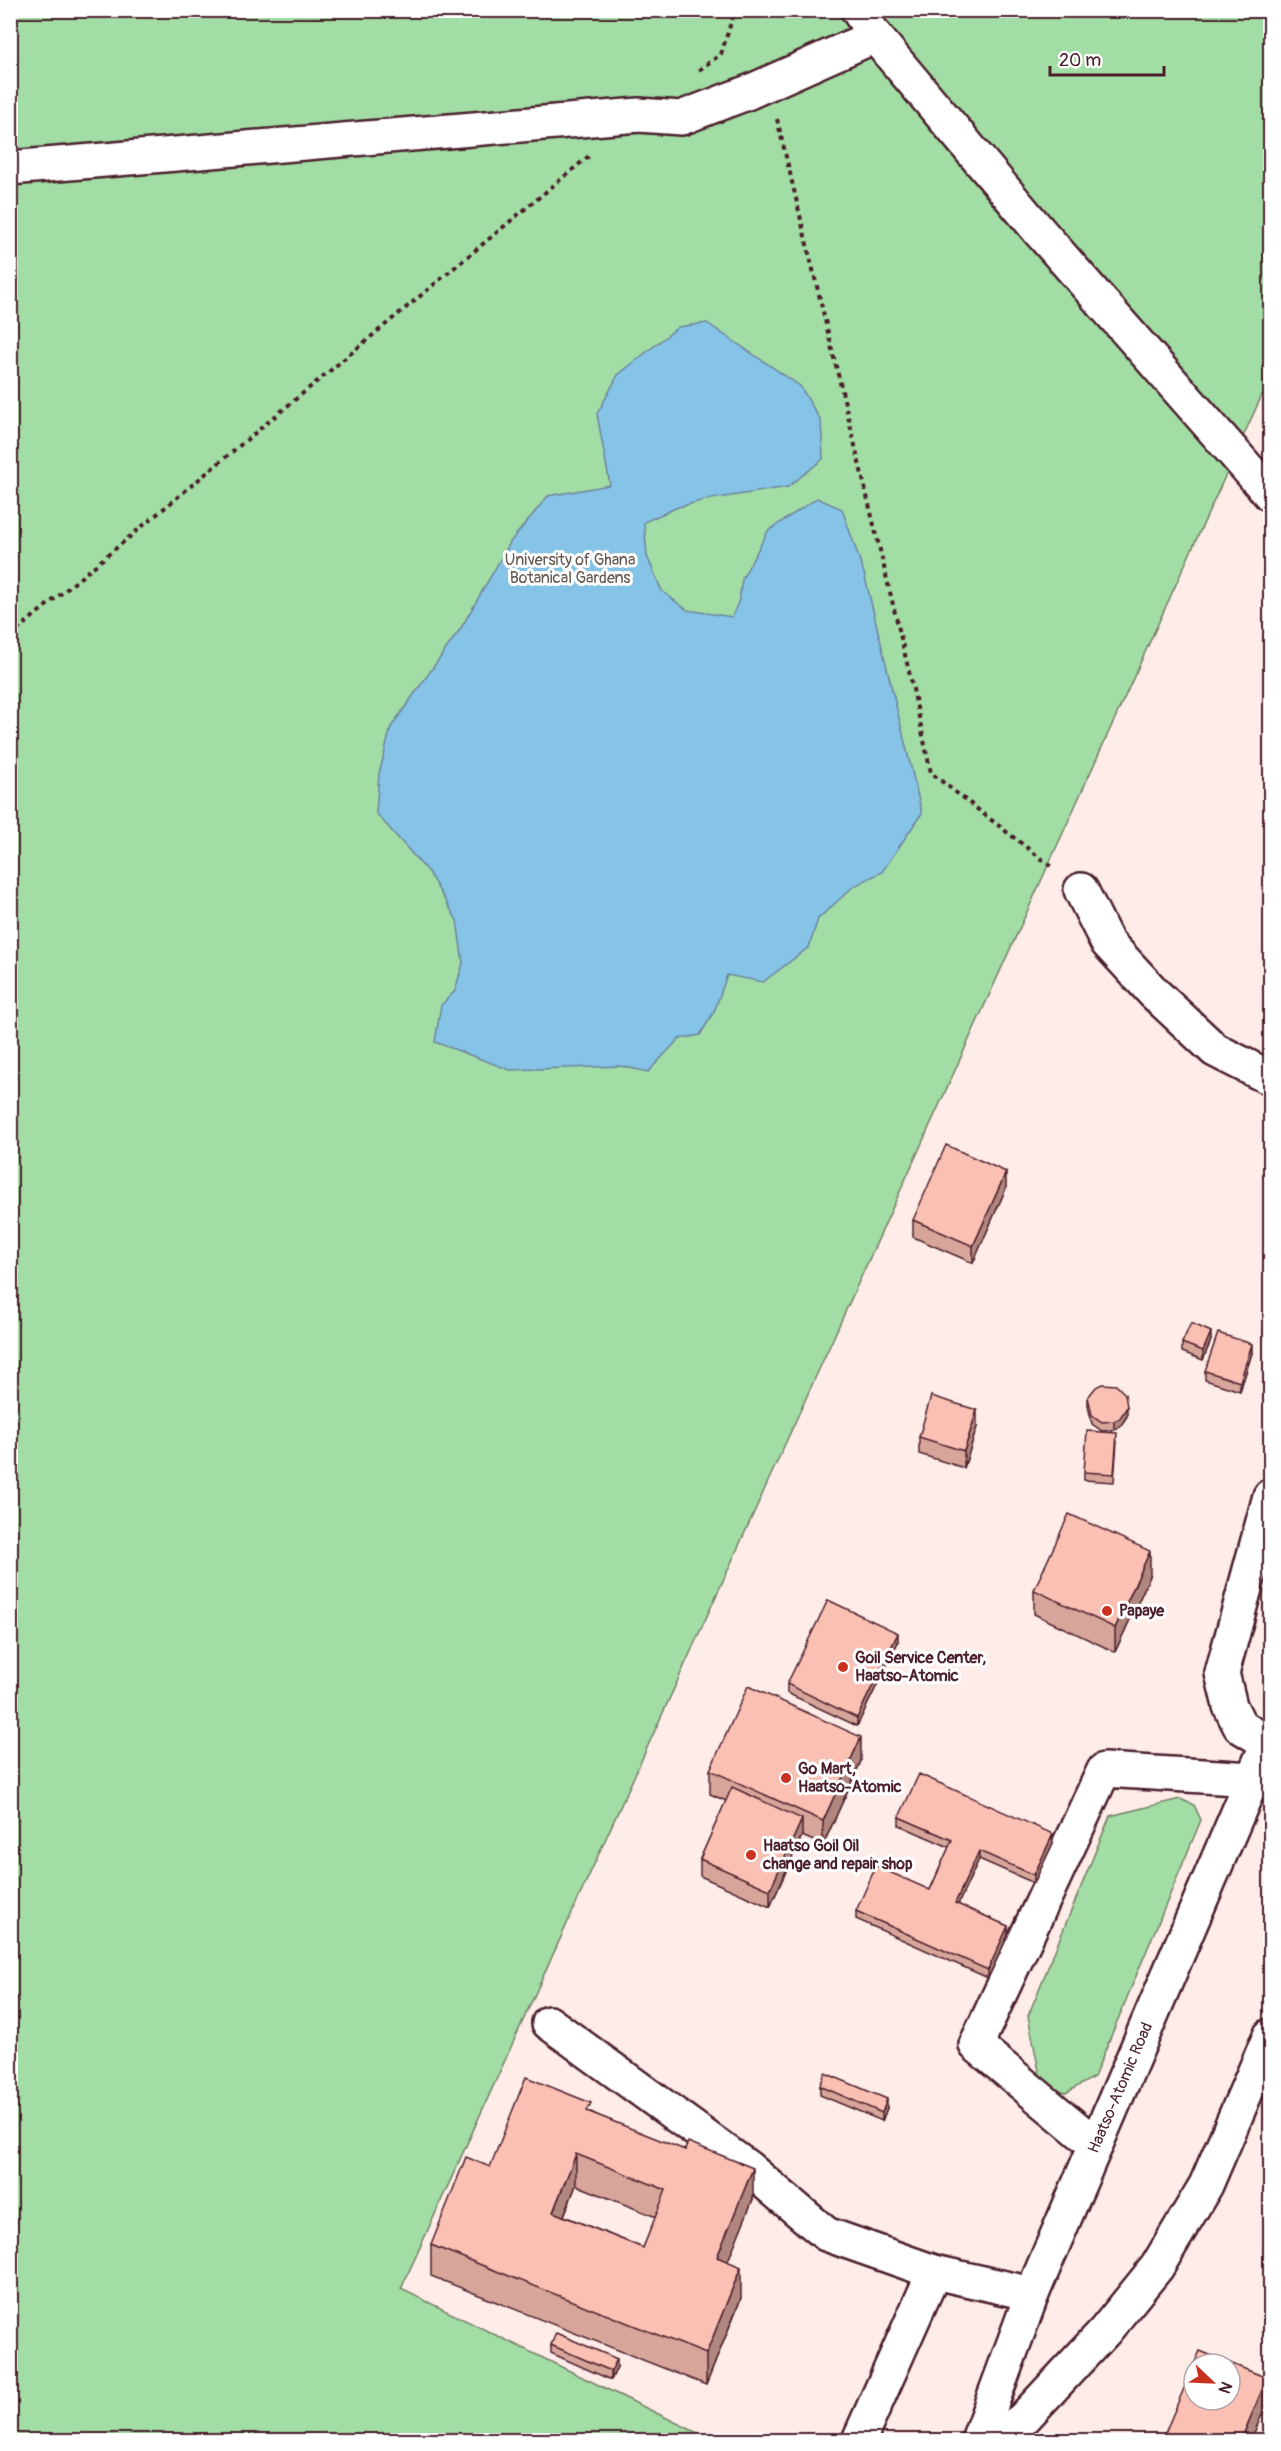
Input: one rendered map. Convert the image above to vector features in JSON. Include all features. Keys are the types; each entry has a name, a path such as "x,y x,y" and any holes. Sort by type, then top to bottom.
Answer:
{"street":[{"path":"10,168 639,115 681,118 768,83 867,23 1040,232 1270,495"},
{"path":"1081,890 1107,942 1154,993 1215,1050 1270,1078"},
{"path":"1270,1496 1222,1673 1230,1706 1240,1726 1270,1741"},
{"name":"Haatso-Atomic Road","path":"978,2440 1032,2294 1270,1741"},
{"path":"1096,2145 976,2045 1104,1770 1253,1779"},
{"path":"549,2023 747,2167 826,2234 934,2272 1032,2294"},
{"path":"994,2440 1022,2420 1105,2331 1157,2267 1206,2185 1270,2036"},
{"path":"859,2440 934,2272"}],"path":[{"path":"693,74 721,54 735,10"},
{"path":"768,83 909,669 931,773 1081,890"},
{"path":"10,636 593,153"}],"green space":[{"name":"University of Ghana Botanical Gardens","path":"11,11 1270,11 1270,398 1262,395 401,2289 712,2440 11,2440"},
{"path":"1180,1799 1194,1805 1201,1820 1094,2077 1066,2093 1042,2086 1028,2016 1110,1816"}],"water":[{"path":"707,323 800,386 821,421 823,459 788,487 705,500 678,507 644,522 647,556 662,591 687,610 732,617 739,600 742,579 768,531 817,498 842,509 864,573 922,813 882,872 854,886 818,919 809,947 763,982 727,975 714,1012 700,1035 679,1039 648,1072 621,1066 510,1070 435,1042 441,1005 455,991 463,963 457,920 428,872 376,813 379,774 391,727 461,628 511,541 548,496 610,485 597,414 618,375 678,327"}],"building":[{"path":"1270,803 1270,822 1264,819"},
{"path":"946,1145 1006,1172 973,1246 913,1220"},
{"path":"1191,1323 1211,1332 1203,1351 1182,1343"},
{"path":"1218,1333 1252,1344 1240,1382 1205,1371"},
{"path":"1102,1384 1116,1385 1125,1394 1127,1407 1120,1418 1114,1421 1102,1422 1092,1415 1088,1397 1096,1387"},
{"path":"931,1396 977,1410 964,1451 919,1437"},
{"path":"1087,1431 1117,1433 1114,1474 1084,1472"},
{"path":"1069,1514 1150,1551 1115,1628 1034,1590"},
{"name":"Goil Service Center, Haatso-Atomic","path":"828,1600 898,1633 857,1718 787,1684"},
{"name":"Go Mart, Haatso-Atomic","path":"748,1686 861,1737 823,1821 710,1770"},
{"path":"919,1774 1053,1834 1034,1875 979,1851 955,1903 1008,1926 988,1970 856,1911 876,1866 930,1890 952,1840 899,1817"},
{"name":"Haatso Goil Oil change and repair shop","path":"732,1787 802,1819 770,1890 700,1859"},
{"path":"825,2073 887,2099 882,2113 820,2086"},
{"path":"526,2077 591,2103 587,2111 685,2150 688,2142 753,2168 717,2257 741,2267 706,2354 431,2245 466,2157 490,2167","holes":["576,2154 666,2190 643,2248 553,2212"]},
{"path":"556,2333 617,2359 611,2371 551,2345"},
{"path":"1242,2368 1267,2378 1241,2440 1162,2440 1182,2393 1182,2412 1242,2412"}],"place":[{"name":"Papaye","path":"1107,1611"},
{"name":"Goil Service Center, Haatso-Atomic","path":"843,1667"},
{"name":"Go Mart, Haatso-Atomic","path":"786,1778"},
{"name":"Haatso Goil Oil change and repair shop","path":"751,1855"}]}
